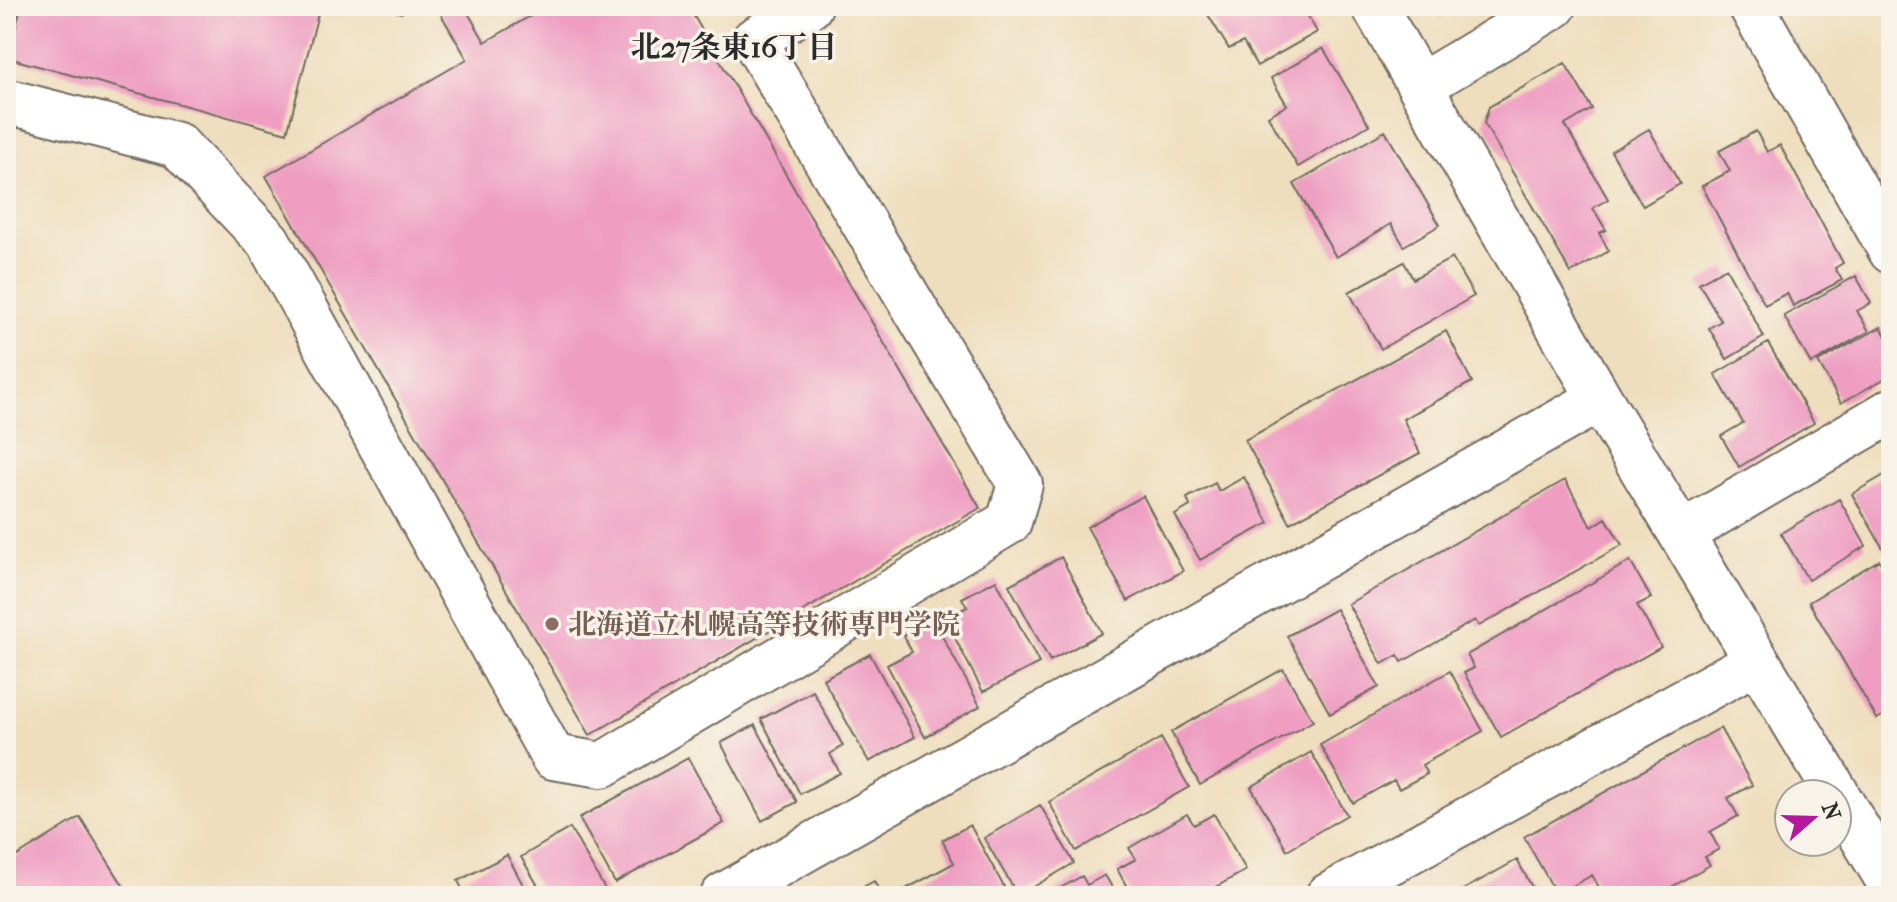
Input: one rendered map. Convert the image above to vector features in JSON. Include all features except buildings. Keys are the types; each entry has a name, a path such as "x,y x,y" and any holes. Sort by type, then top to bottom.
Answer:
{"street":[{"path":"6,101 177,145 268,241 553,757 602,765 1009,522 1020,484 754,40 810,6"},
{"path":"1374,6 1600,399 1827,778"},
{"path":"1420,86 1554,6"},
{"path":"1751,6 1891,251"},
{"path":"735,893 1600,399"},
{"path":"1681,534 1891,411"},
{"path":"1328,896 1757,661"},
{"path":"1853,821 1891,885"}],"place":[{"name":"北海道立札幌高等技術専門学院","path":"552,624"}],"district":[{"name":"北27条東16丁目","path":"734,47"}]}
